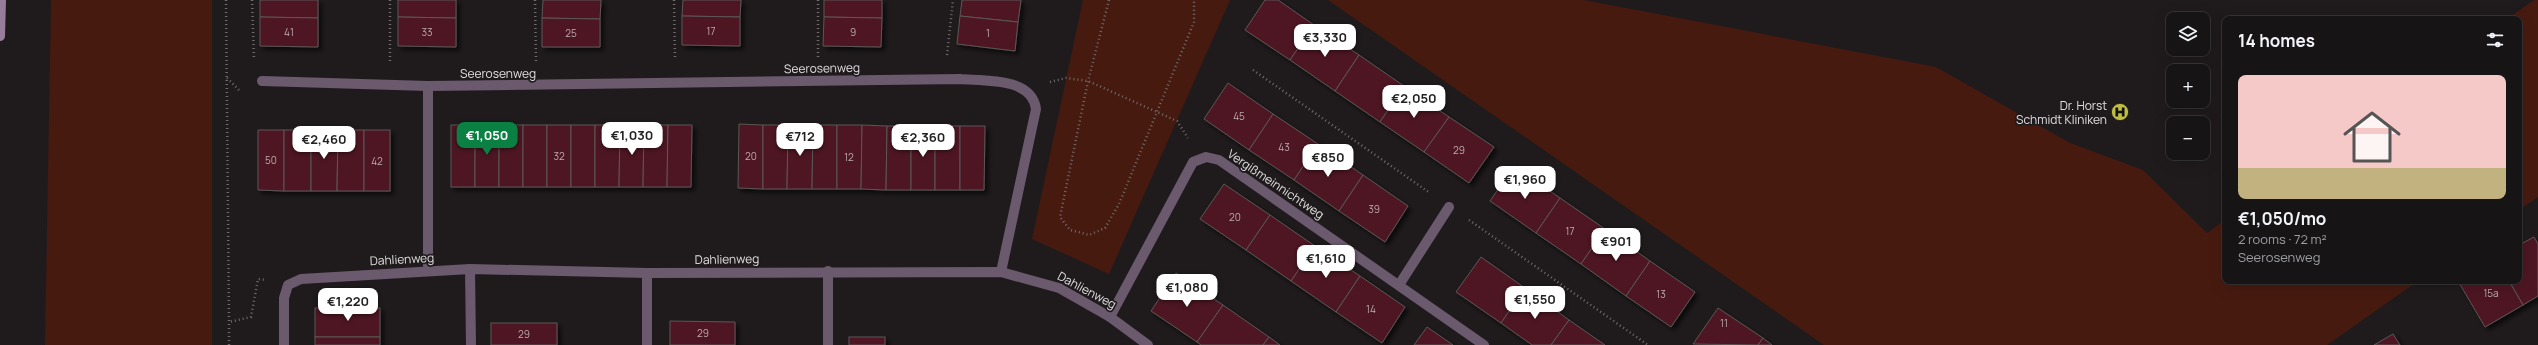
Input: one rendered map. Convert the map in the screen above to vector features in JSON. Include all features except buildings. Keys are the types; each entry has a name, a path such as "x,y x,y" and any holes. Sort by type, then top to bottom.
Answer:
{"main road":[{"path":"0,36 1,0"}],"street":[{"name":"Seerosenweg","path":"262,80 390,86 536,86 675,82 944,79 1007,83 1022,88"},
{"path":"428,86 428,270"},
{"path":"1001,272 1036,109 1035,100 1022,88"},
{"name":"Vergißmeinnichtweg","path":"1201,159 1206,157 1219,160 1484,345"},
{"path":"1110,317 1193,162 1201,159"},
{"path":"1399,285 1449,206"},
{"path":"470,269 470,345"},
{"name":"Dahlienweg","path":"288,284 301,279 428,270 470,269 647,273 828,271 1001,272 1059,288 1110,317 1148,345"},
{"path":"828,271 828,345"},
{"path":"647,273 647,345"},
{"path":"284,345 284,298 288,284"}],"path":[{"path":"226,0 229,345"},
{"path":"252,0 254,60"},
{"path":"390,0 390,86"},
{"path":"535,0 536,86"},
{"path":"674,0 675,82"},
{"path":"818,0 818,81"},
{"path":"944,79 953,0"},
{"path":"1109,0 1088,81 1060,217 1070,230 1089,235 1105,228 1119,204 1155,112 1194,22 1194,0"},
{"path":"1022,88 1066,78 1088,81 1177,121 1201,159"},
{"path":"229,322 251,317 258,279 288,284"}],"shaded area":[{"path":"51,0 212,0 212,345 45,345"},
{"path":"1083,0 1230,0 1109,274 1032,239"},
{"path":"1328,0 1584,0 1936,67 2070,143 2143,170 2207,233 2222,222 2222,284 2414,284 2327,345 1824,345"},
{"path":"2534,0 2538,0 2538,197 2522,208 2522,16 2511,16"}],"place":[{"name":"Dr. Horst Schmidt Kliniken","path":"2120,112"}]}
